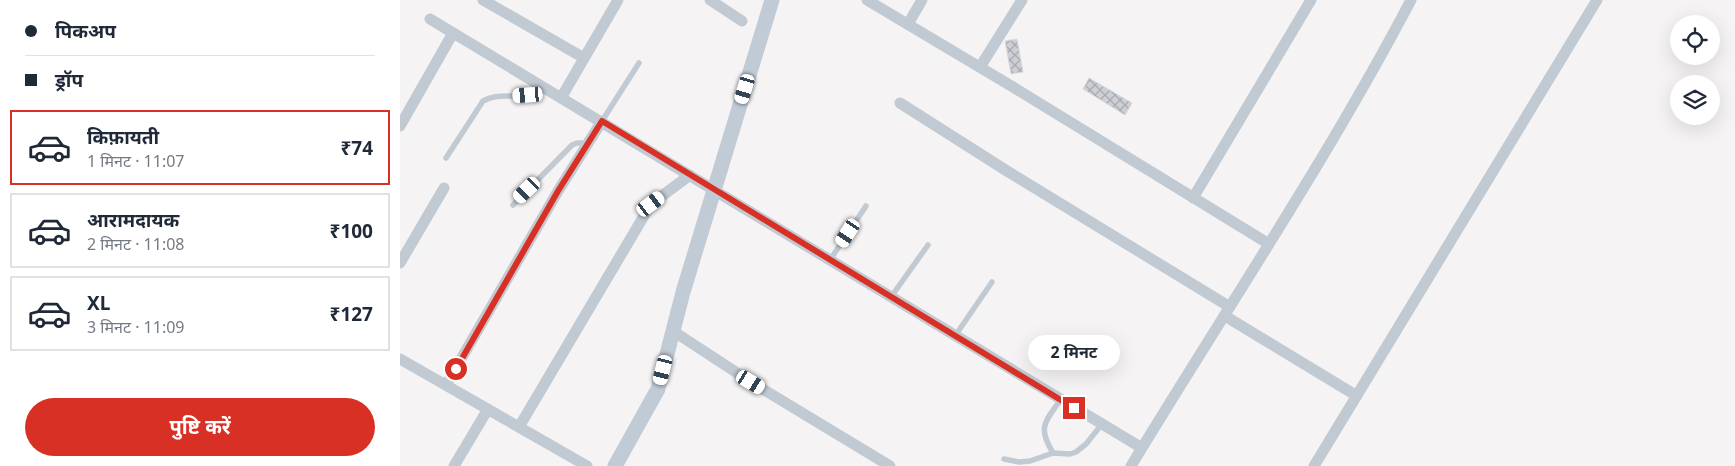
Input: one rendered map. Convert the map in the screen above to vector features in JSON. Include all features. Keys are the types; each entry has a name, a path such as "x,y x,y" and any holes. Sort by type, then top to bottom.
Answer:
{"main road":[{"path":"614,466 658,389 683,292 772,0"}],"street":[{"path":"483,0 584,58"},
{"path":"560,98 618,0"},
{"path":"710,0 742,21"},
{"path":"867,0 1269,244"},
{"path":"908,24 922,0"},
{"path":"980,67 1022,0"},
{"path":"1193,198 1311,0"},
{"path":"1131,466 1269,244 1377,65 1412,0"},
{"path":"1314,466 1597,0"},
{"path":"430,19 1142,448"},
{"path":"400,126 452,33"},
{"path":"900,103 1227,311 1356,396"},
{"path":"446,385 558,191 602,121"},
{"path":"519,427 651,204 690,175"},
{"path":"400,264 444,188"},
{"path":"673,331 751,382 890,466"},
{"path":"400,359 587,466"},
{"path":"454,466 488,409"}],"lane":[{"path":"602,121 639,64"},
{"path":"446,158 483,100 528,95 540,85"},
{"path":"513,205 572,145 577,142 588,143"},
{"path":"830,260 866,206"},
{"path":"891,297 928,245"},
{"path":"955,336 992,282"},
{"path":"1053,453 1047,444 1044,430 1047,420 1061,399"},
{"path":"1004,459 1019,462 1030,461 1053,453 1070,454 1076,452 1086,444 1102,424"}],"building":[{"path":"1017,39 1023,72 1011,74 1005,41"},
{"path":"1089,78 1132,103 1125,115 1083,89"}],"route":[{"path":"456,369 558,191 602,121 1074,408"}]}
